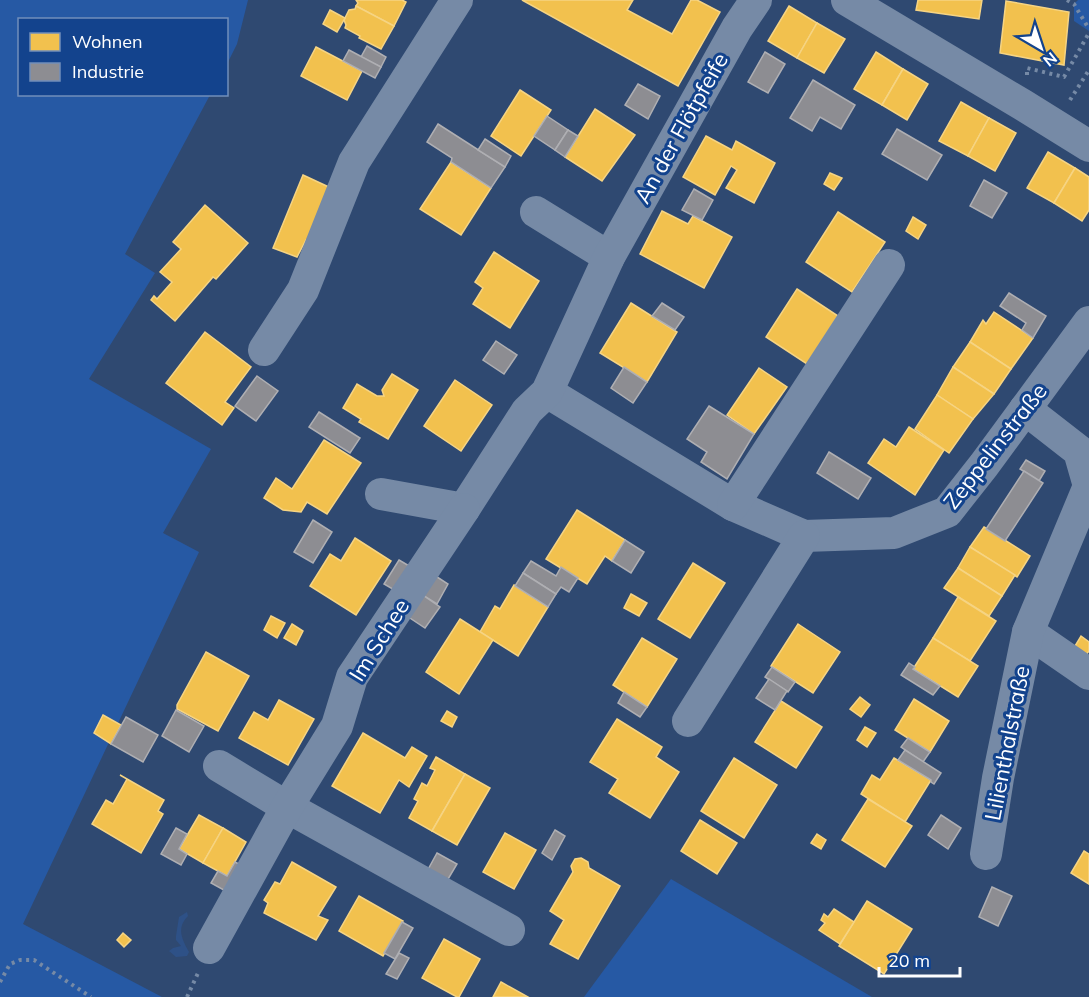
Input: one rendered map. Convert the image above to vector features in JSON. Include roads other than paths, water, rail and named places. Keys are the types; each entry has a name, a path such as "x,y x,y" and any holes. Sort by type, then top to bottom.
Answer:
{"street":[{"path":"264,351 303,290 354,162 457,0"},
{"name":"An der Flötpfeife","path":"464,509 527,411 547,392 609,257 737,28 756,0"},
{"path":"847,0 1089,146"},
{"path":"536,212 609,257"},
{"path":"733,505 890,265"},
{"name":"Zeppelinstraße","path":"547,392 733,505 804,536 894,533 947,512 1089,322"},
{"name":"Lilienthalstraße","path":"986,854 998,778 1028,632 1089,486 1079,451 1025,409"},
{"path":"381,494 464,509"},
{"name":"Im Schee","path":"209,948 287,807 337,726 352,677 464,509"},
{"path":"688,721 804,536"},
{"name":"Lilienthalstraße","path":"1028,632 1089,674"},
{"path":"219,766 287,807 509,930"}]}
